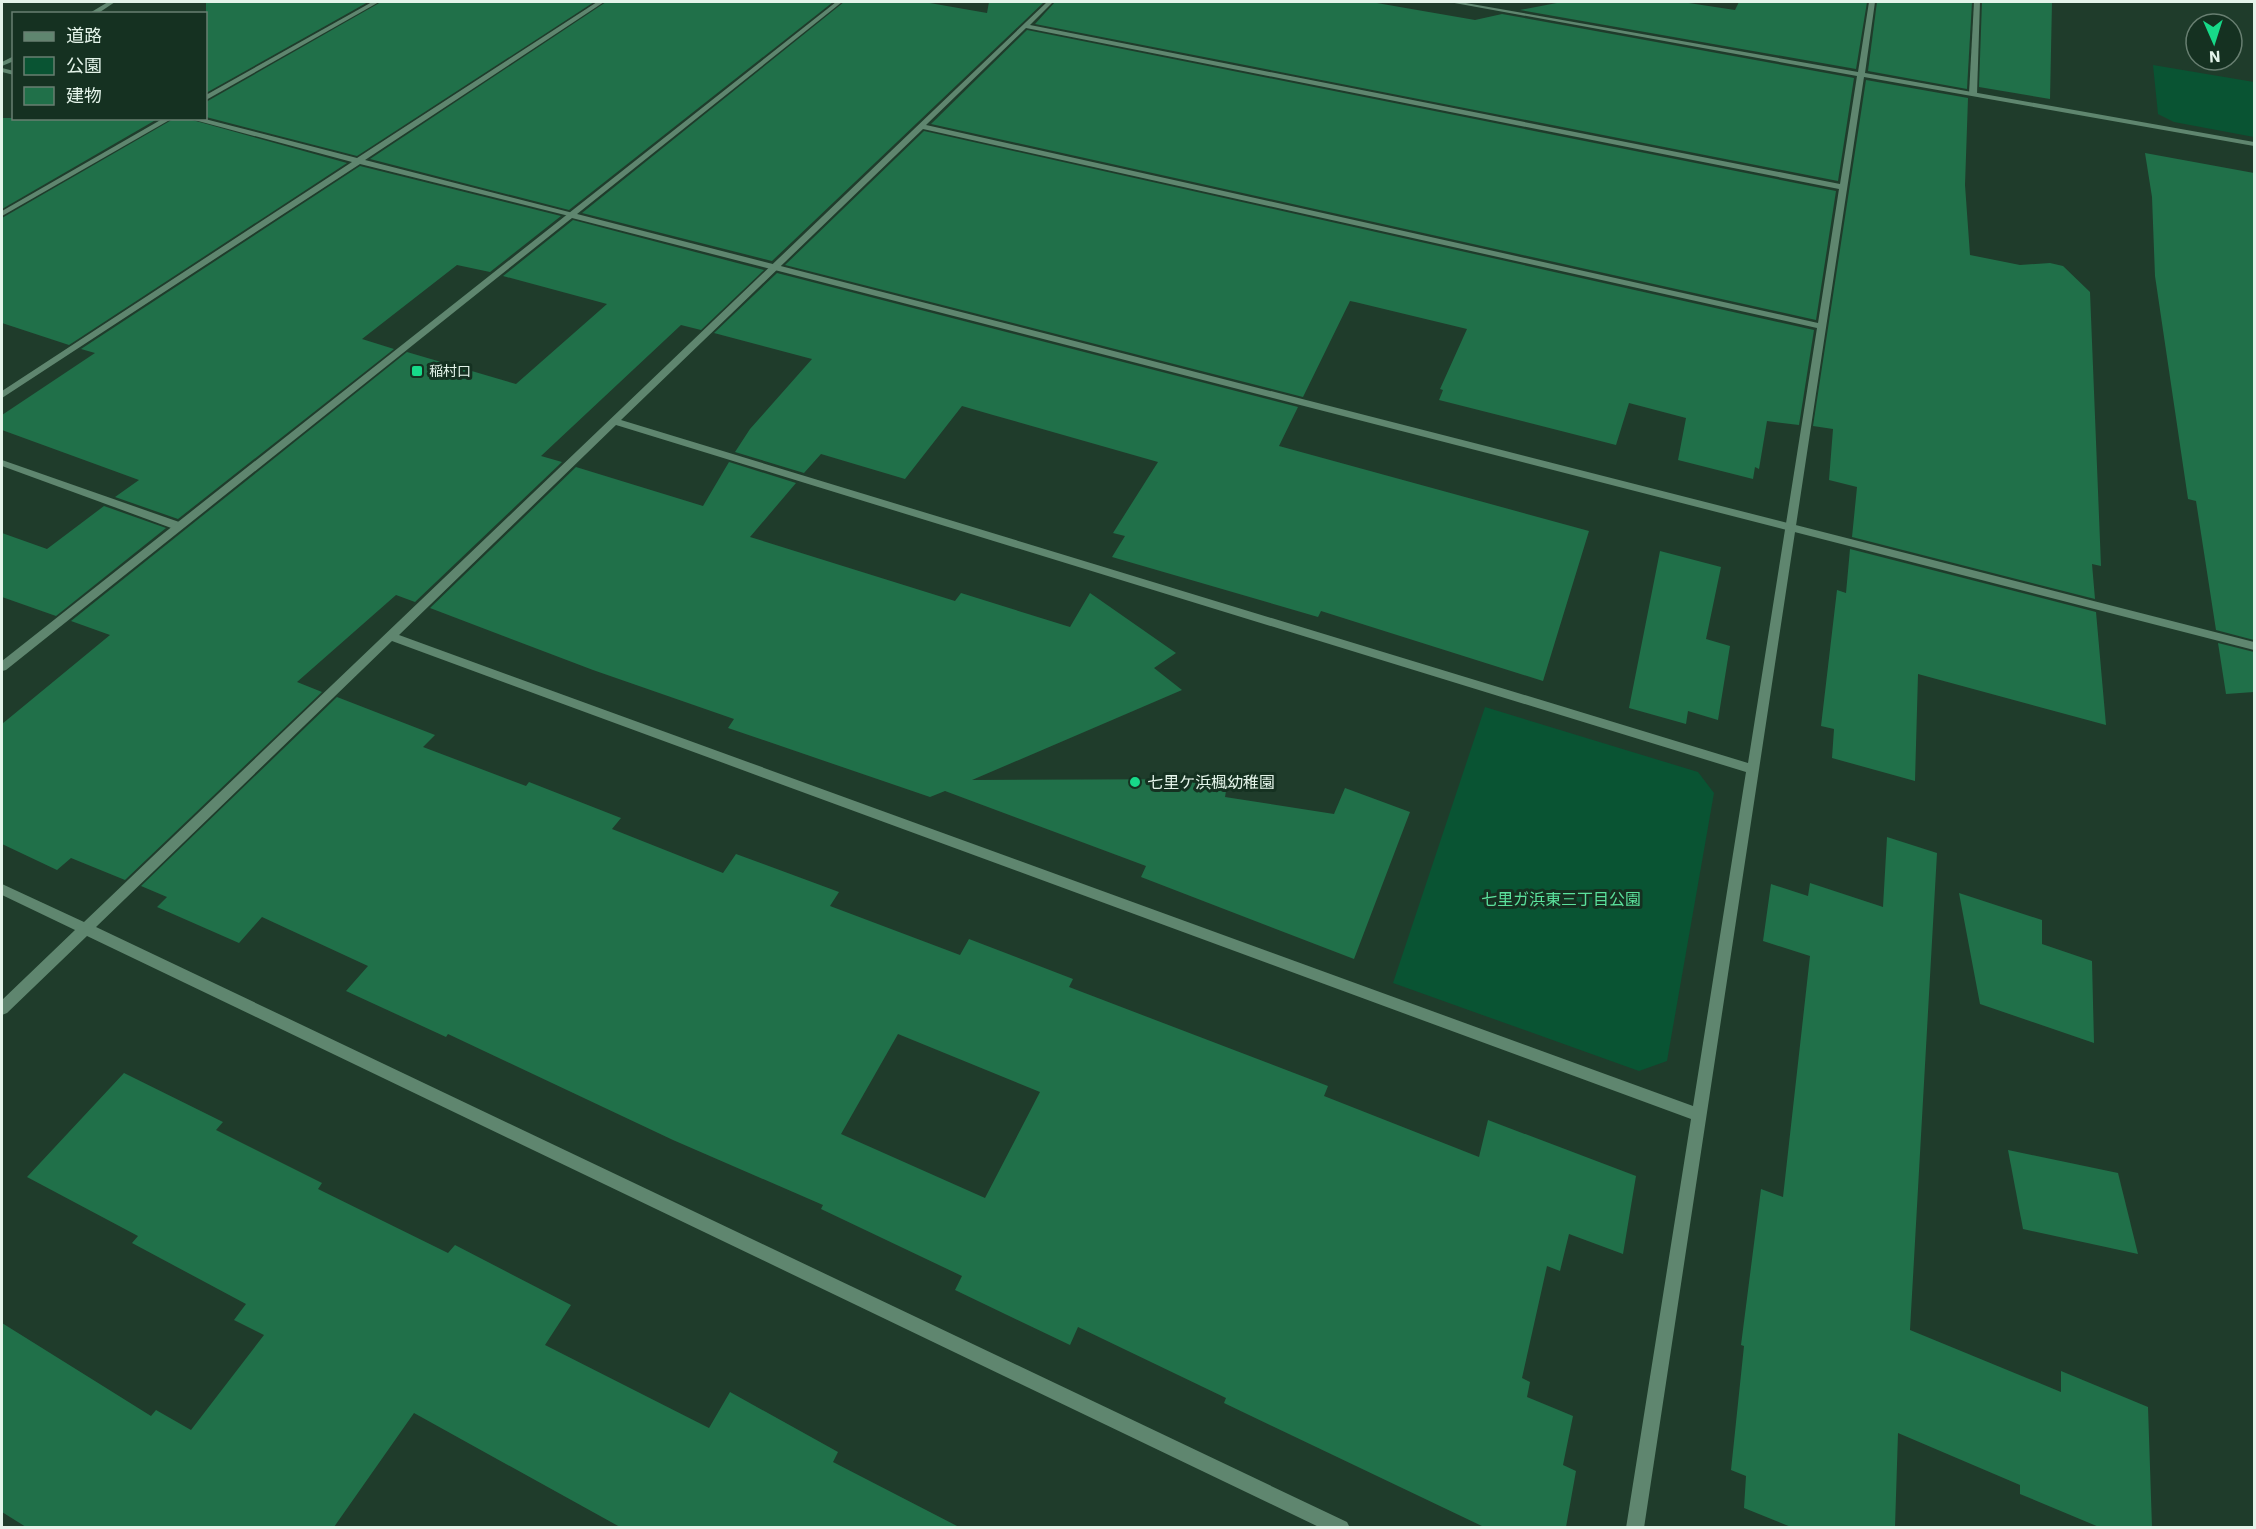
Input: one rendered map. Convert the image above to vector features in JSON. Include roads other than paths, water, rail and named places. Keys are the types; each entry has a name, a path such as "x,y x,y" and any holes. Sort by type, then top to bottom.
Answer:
{"street":[{"path":"94,12 111,2"},
{"path":"207,97 376,2"},
{"path":"2,395 601,2"},
{"path":"2,667 839,2"},
{"path":"2,1009 1050,2"},
{"path":"1452,2 2254,144"},
{"path":"1635,1527 1872,2"},
{"path":"1973,94 1977,2"},
{"path":"1024,26 1843,187"},
{"path":"2,214 166,120"},
{"path":"198,120 2254,646"},
{"path":"920,126 1821,326"},
{"path":"613,421 1753,769"},
{"path":"2,463 178,526"},
{"path":"389,636 1700,1115"},
{"path":"2,889 1341,1527"}],"place":[{"name":"稲村口","path":"417,371"},
{"name":"七里ケ浜楓幼稚園","path":"1135,782"}],"park label":[{"name":"七里ガ浜東三丁目公園","path":"1561,899"}]}
